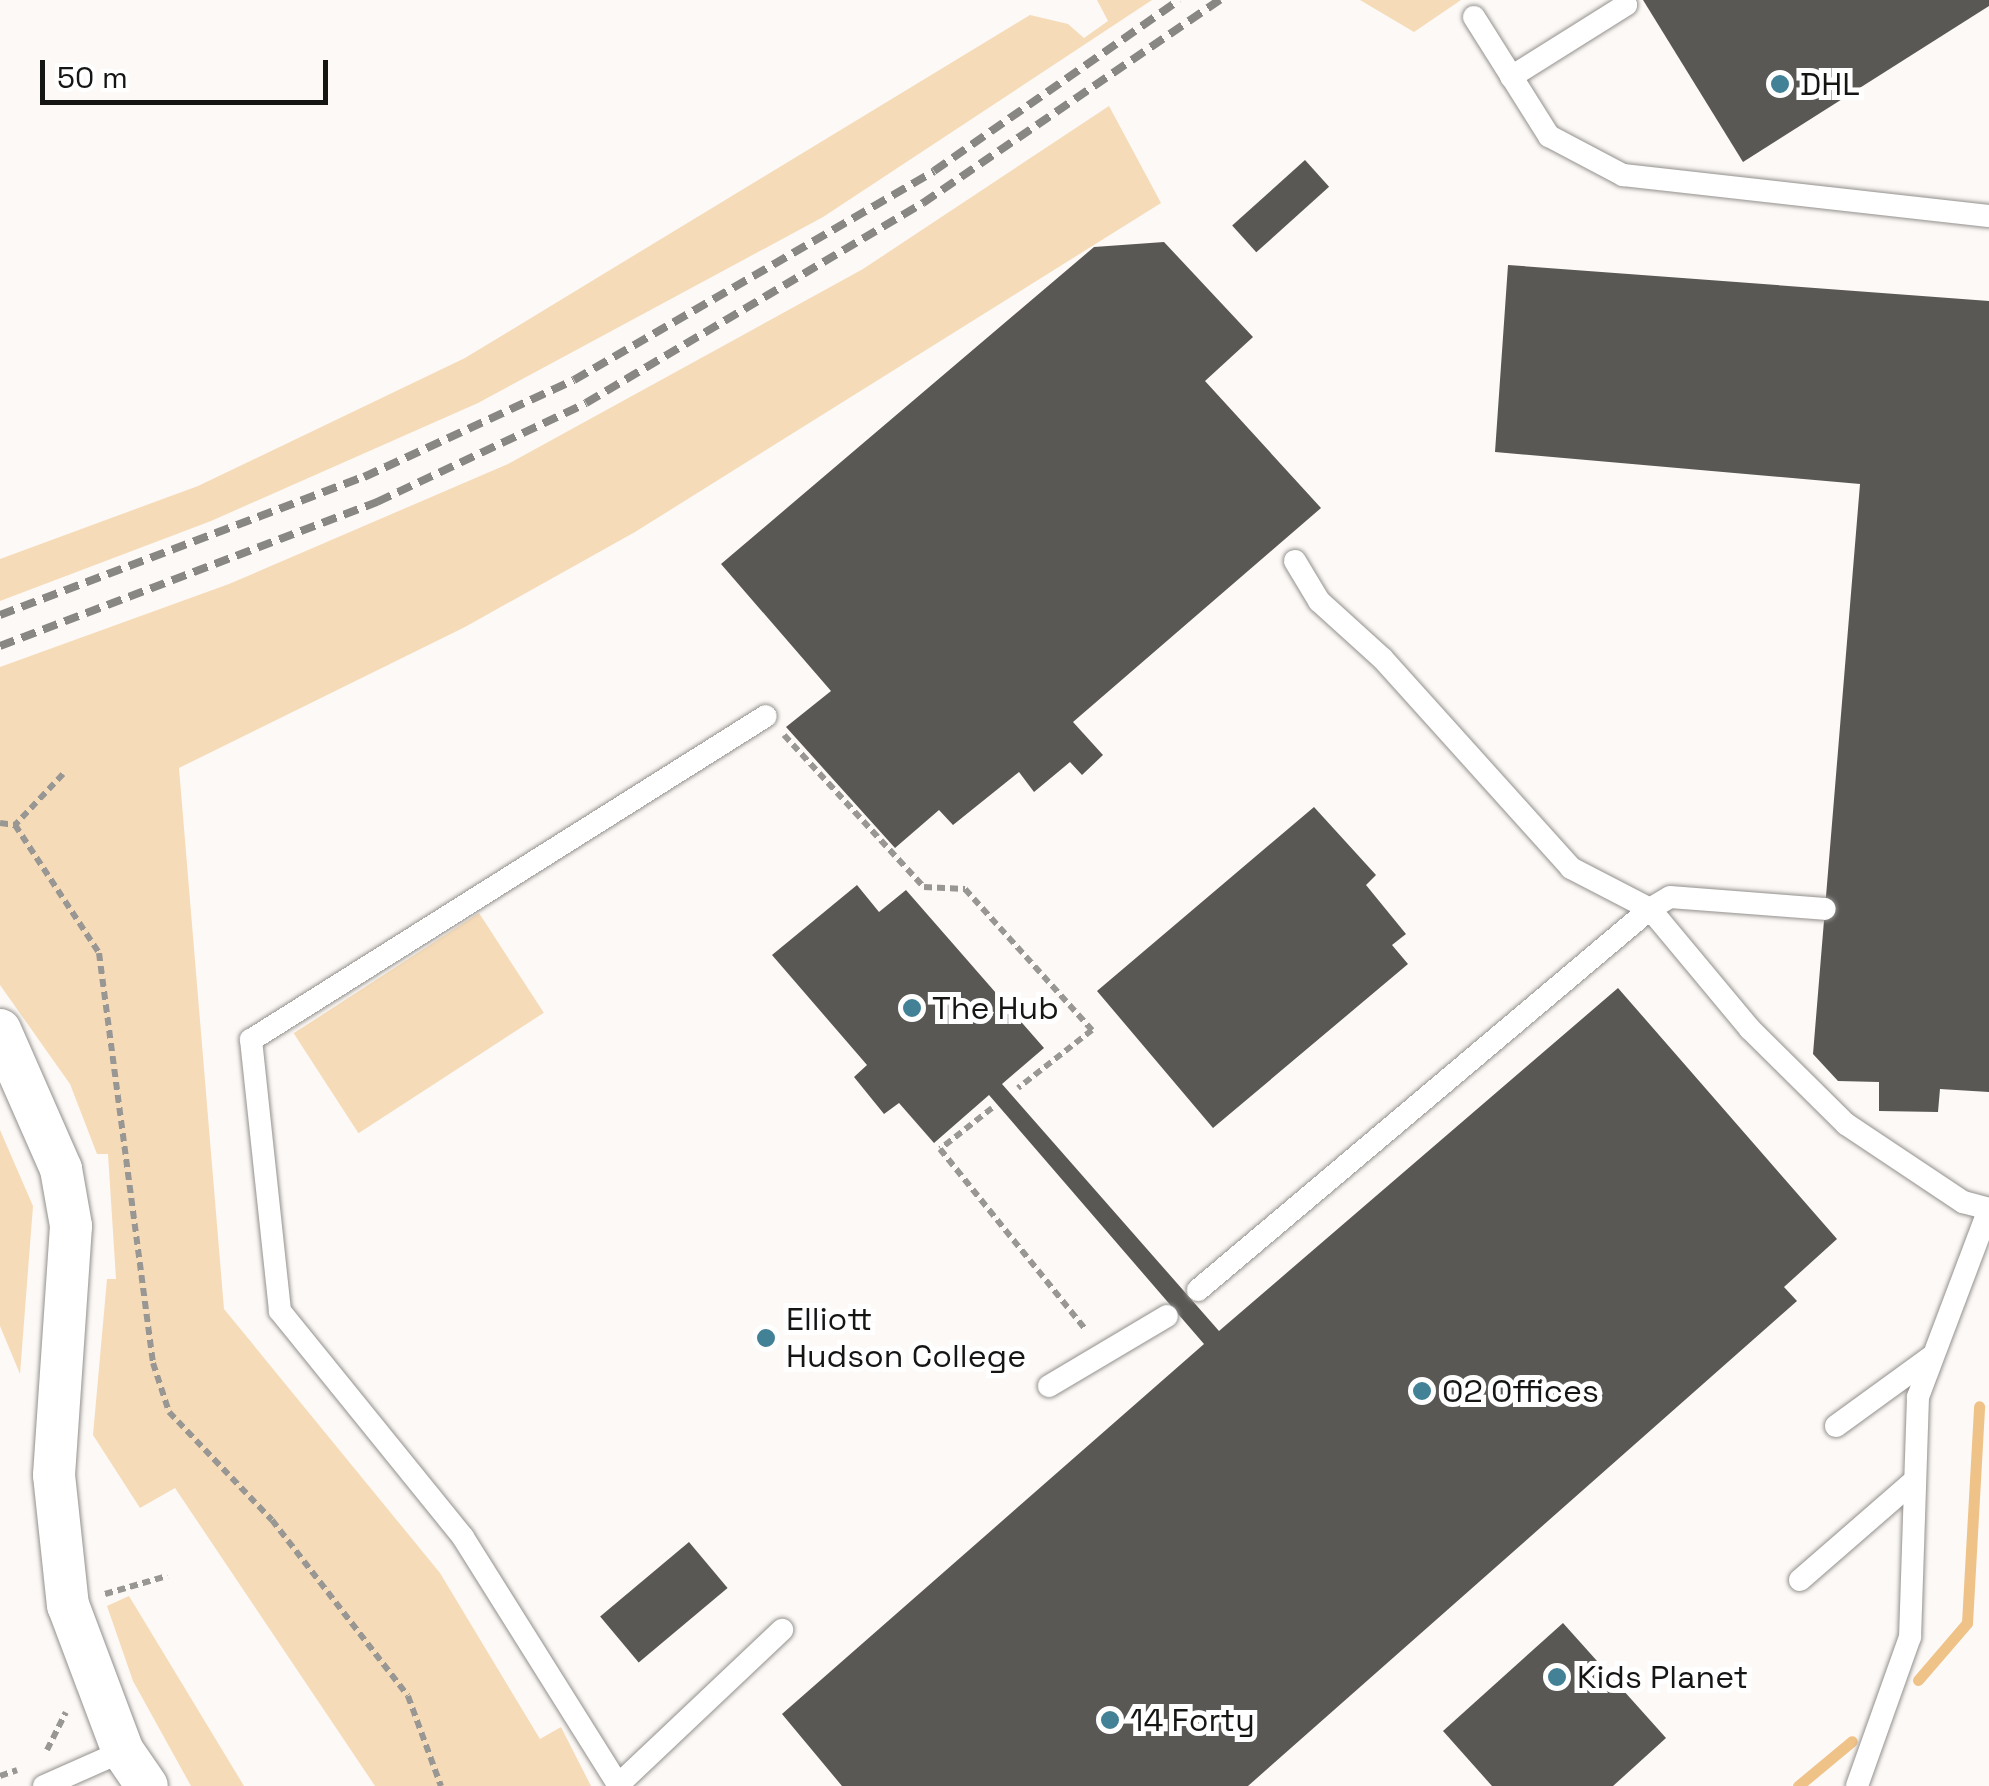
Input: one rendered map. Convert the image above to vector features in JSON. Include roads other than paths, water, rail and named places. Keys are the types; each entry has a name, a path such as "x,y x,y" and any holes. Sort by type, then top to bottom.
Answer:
{"street":[{"path":"0,1030 40,1113 71,1226 54,1456 68,1605 123,1751 147,1786"},
{"path":"0,1091 40,1113"}],"lane":[{"path":"1511,77 1626,5"},
{"path":"1474,18 1549,136 1623,175 1989,216"},
{"path":"1295,561 1320,601 1383,659 1570,868 1650,909 1750,1028 1846,1124 1962,1202 1989,1209 1918,1397 1910,1637 1857,1786"},
{"path":"766,716 251,1040 280,1310 463,1537 619,1786 782,1630"},
{"path":"1198,1290 1650,909 1670,897 1825,909"},
{"path":"1049,1386 1100,1348 1167,1316"},
{"path":"1836,1426 1931,1356"},
{"path":"1800,1580 1915,1480"},
{"path":"44,1786 123,1751"}],"waterway":[{"path":"1918,1680 1967,1623 1979,1406"},
{"path":"1798,1786 1852,1741"}],"railway":[{"path":"0,615 364,477 574,380 934,171 1179,0"},
{"path":"0,646 377,502 586,403 923,203 1220,0"}],"place":[{"name":"DHL","path":"1780,84"},
{"name":"The Hub","path":"912,1008"},
{"name":"Elliott Hudson College","path":"766,1338"},
{"name":"O2 Offices","path":"1422,1391"},
{"name":"Kids Planet","path":"1557,1677"},
{"name":"14 Forty","path":"1110,1720"}]}
